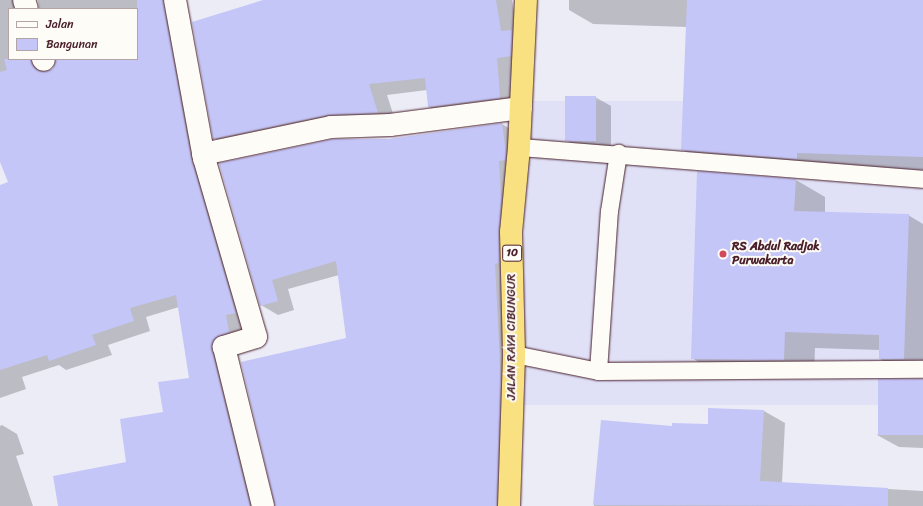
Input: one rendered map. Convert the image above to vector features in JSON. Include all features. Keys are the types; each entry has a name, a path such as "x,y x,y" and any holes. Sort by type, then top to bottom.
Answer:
{"highway":[{"name":"JALAN RAYA CIBUNGUR","path":"509,506 514,354 511,232 519,147 526,0"}],"street":[{"path":"175,0 203,154 256,337 224,347 263,506"},
{"path":"203,154 331,127 397,124 521,108"}],"lane":[{"path":"519,147 618,153 923,179"},
{"path":"598,371 609,211 618,153"},
{"path":"514,354 598,371 923,369"}],"shaded area":[{"name":"RS Abdul Radjak Purwakarta","path":"524,101 923,101 923,405 524,405"}],"building":[{"path":"137,0 163,0 191,157 236,313 226,315 229,332 215,339 212,350 250,506 58,506 53,476 126,462 120,419 163,412 158,382 189,378 176,295 130,308 134,321 92,335 96,345 49,361 47,355 0,370 0,185 8,182 0,162 0,72 7,70 4,59 31,60 34,68 41,72 53,69 56,60 138,60"},
{"path":"263,0 496,0 501,31 512,30 511,56 497,58 500,98 428,107 425,78 369,84 378,113 328,115 213,139 192,22"},
{"path":"687,0 923,0 923,157 797,153 797,159 681,150"},
{"path":"565,96 596,96 596,141 565,141"},
{"path":"502,123 506,154 505,160 499,161 501,201 499,263 495,264 501,384 497,506 275,506 241,362 346,338 336,261 272,280 278,301 260,306 219,163 333,139 389,139"},
{"path":"697,171 796,179 794,211 909,214 904,359 879,359 879,335 785,332 784,360 691,359"},
{"path":"878,379 923,379 923,435 878,435"},
{"path":"708,408 764,410 760,481 888,488 888,506 593,505 601,420 672,426 672,423 708,424"}],"place":[{"name":"RS Abdul Radjak Purwakarta","path":"723,254"}]}
